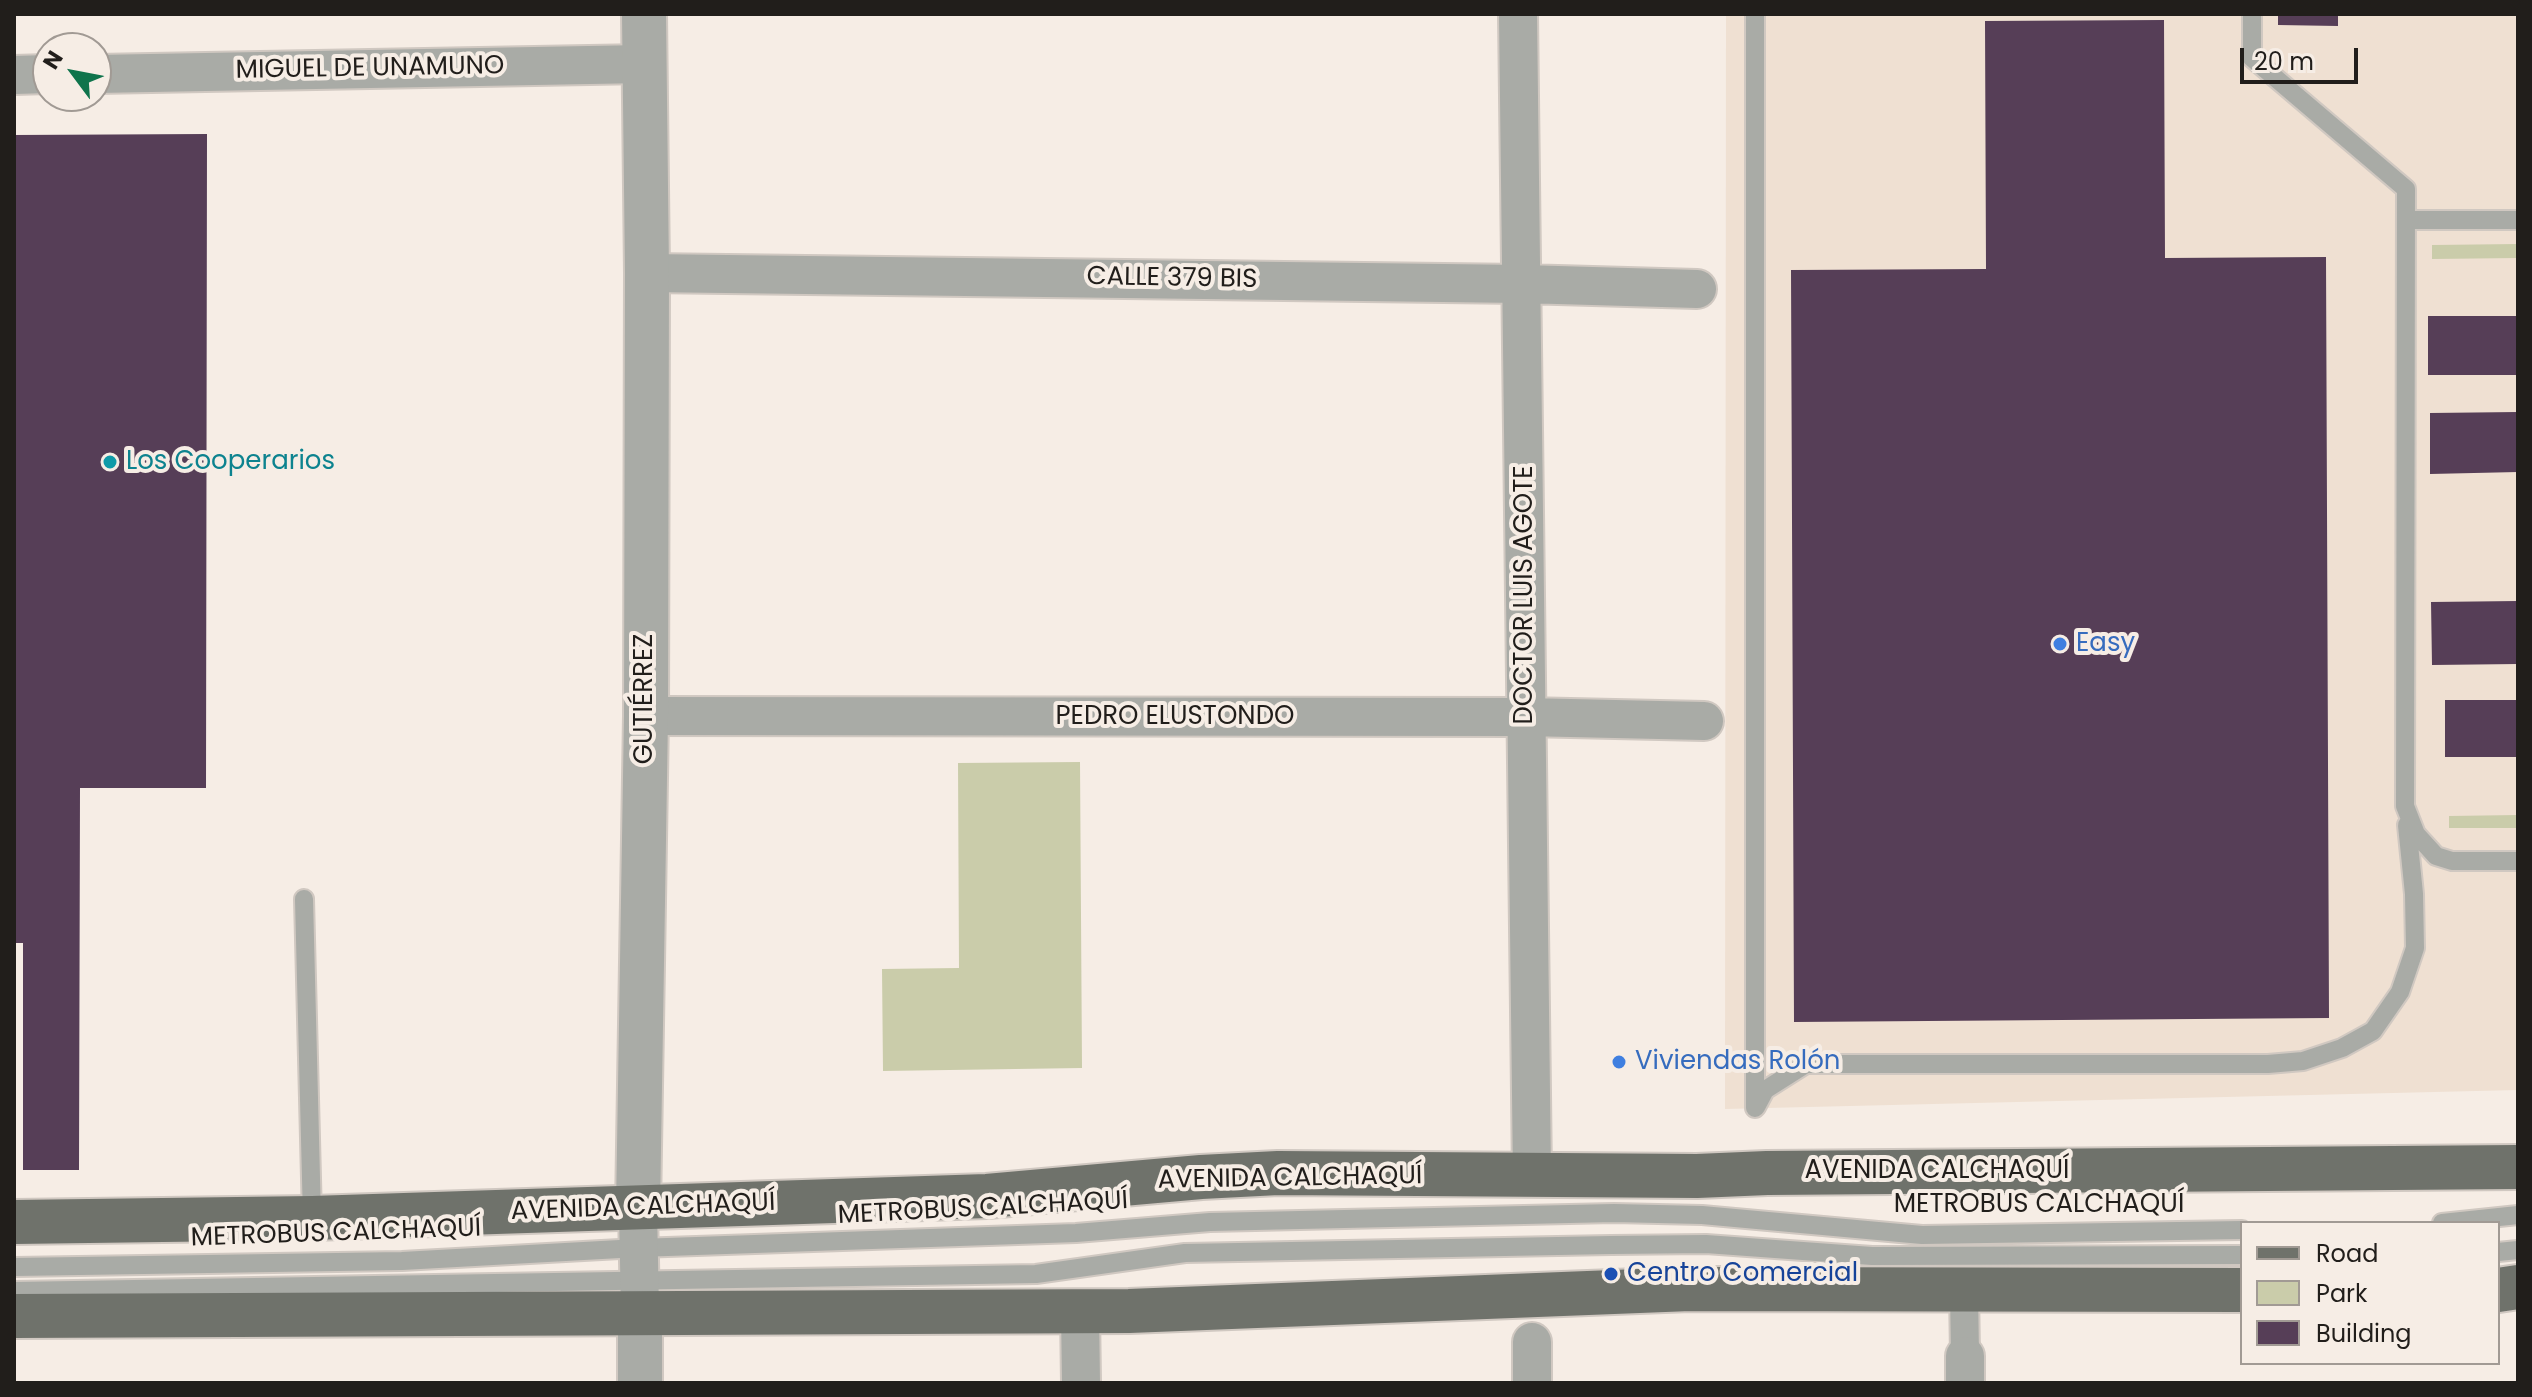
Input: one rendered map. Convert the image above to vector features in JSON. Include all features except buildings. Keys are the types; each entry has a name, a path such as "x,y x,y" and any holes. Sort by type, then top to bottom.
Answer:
{"main road":[{"name":"AVENIDA CALCHAQUÍ","path":"14,1316 639,1262 987,1196 1201,1177 1278,1173 1532,1176 2518,1167"},
{"name":"AVENIDA CALCHAQUÍ","path":"14,1222 312,1218 639,1262 1080,1311 1715,1289 2240,1290"}],"street":[{"name":"GUTIÉRREZ","path":"640,1383 646,716 644,14"},
{"name":"DOCTOR LUIS AGOTE","path":"1518,14 1532,1176"},
{"name":"MIGUEL DE UNAMUNO","path":"112,74 644,64"},
{"name":"CALLE 379 BIS","path":"647,273 1697,289"},
{"name":"PEDRO ELUSTONDO","path":"646,716 1526,717 1704,721"},
{"path":"1964,1290 1965,1370"},
{"path":"1532,1383 1533,1294"},
{"path":"1080,1311 1081,1383"}],"lane":[{"path":"1755,14 1755,1108 1765,1090 1806,1064 2268,1064 2303,1061 2342,1048 2373,1031 2400,992 2415,948 2414,894 2405,806 2406,189 2252,58 2252,14"},
{"path":"2406,220 2518,220"},
{"path":"2405,806 2416,834 2436,856 2452,861 2518,861"},
{"path":"304,899 312,1218"},
{"name":"METROBUS CALCHAQUÍ","path":"14,1291 639,1262 1210,1222 1614,1213 1702,1215 1922,1235 2240,1230"},
{"path":"2461,1221 2518,1215"},
{"name":"METROBUS CALCHAQUÍ","path":"14,1267 402,1261 639,1262 1036,1274 1185,1253 1706,1244 1872,1256 2240,1255"},
{"path":"2506,1282 2518,1250"}],"shaded area":[{"path":"1726,14 2518,14 2518,1090 1725,1109"}],"green space":[{"path":"2518,244 2518,258 2432,259 2432,245"},
{"path":"1080,762 1082,1068 883,1071 882,969 959,968 958,763"},
{"path":"2518,815 2518,828 2449,828 2449,816"}],"place":[{"name":"Los Cooperarios","path":"110,462"},
{"name":"Easy","path":"2060,644"},
{"name":"Viviendas Rolón","path":"1619,1062"},
{"name":"Centro Comercial","path":"1611,1274"}]}
